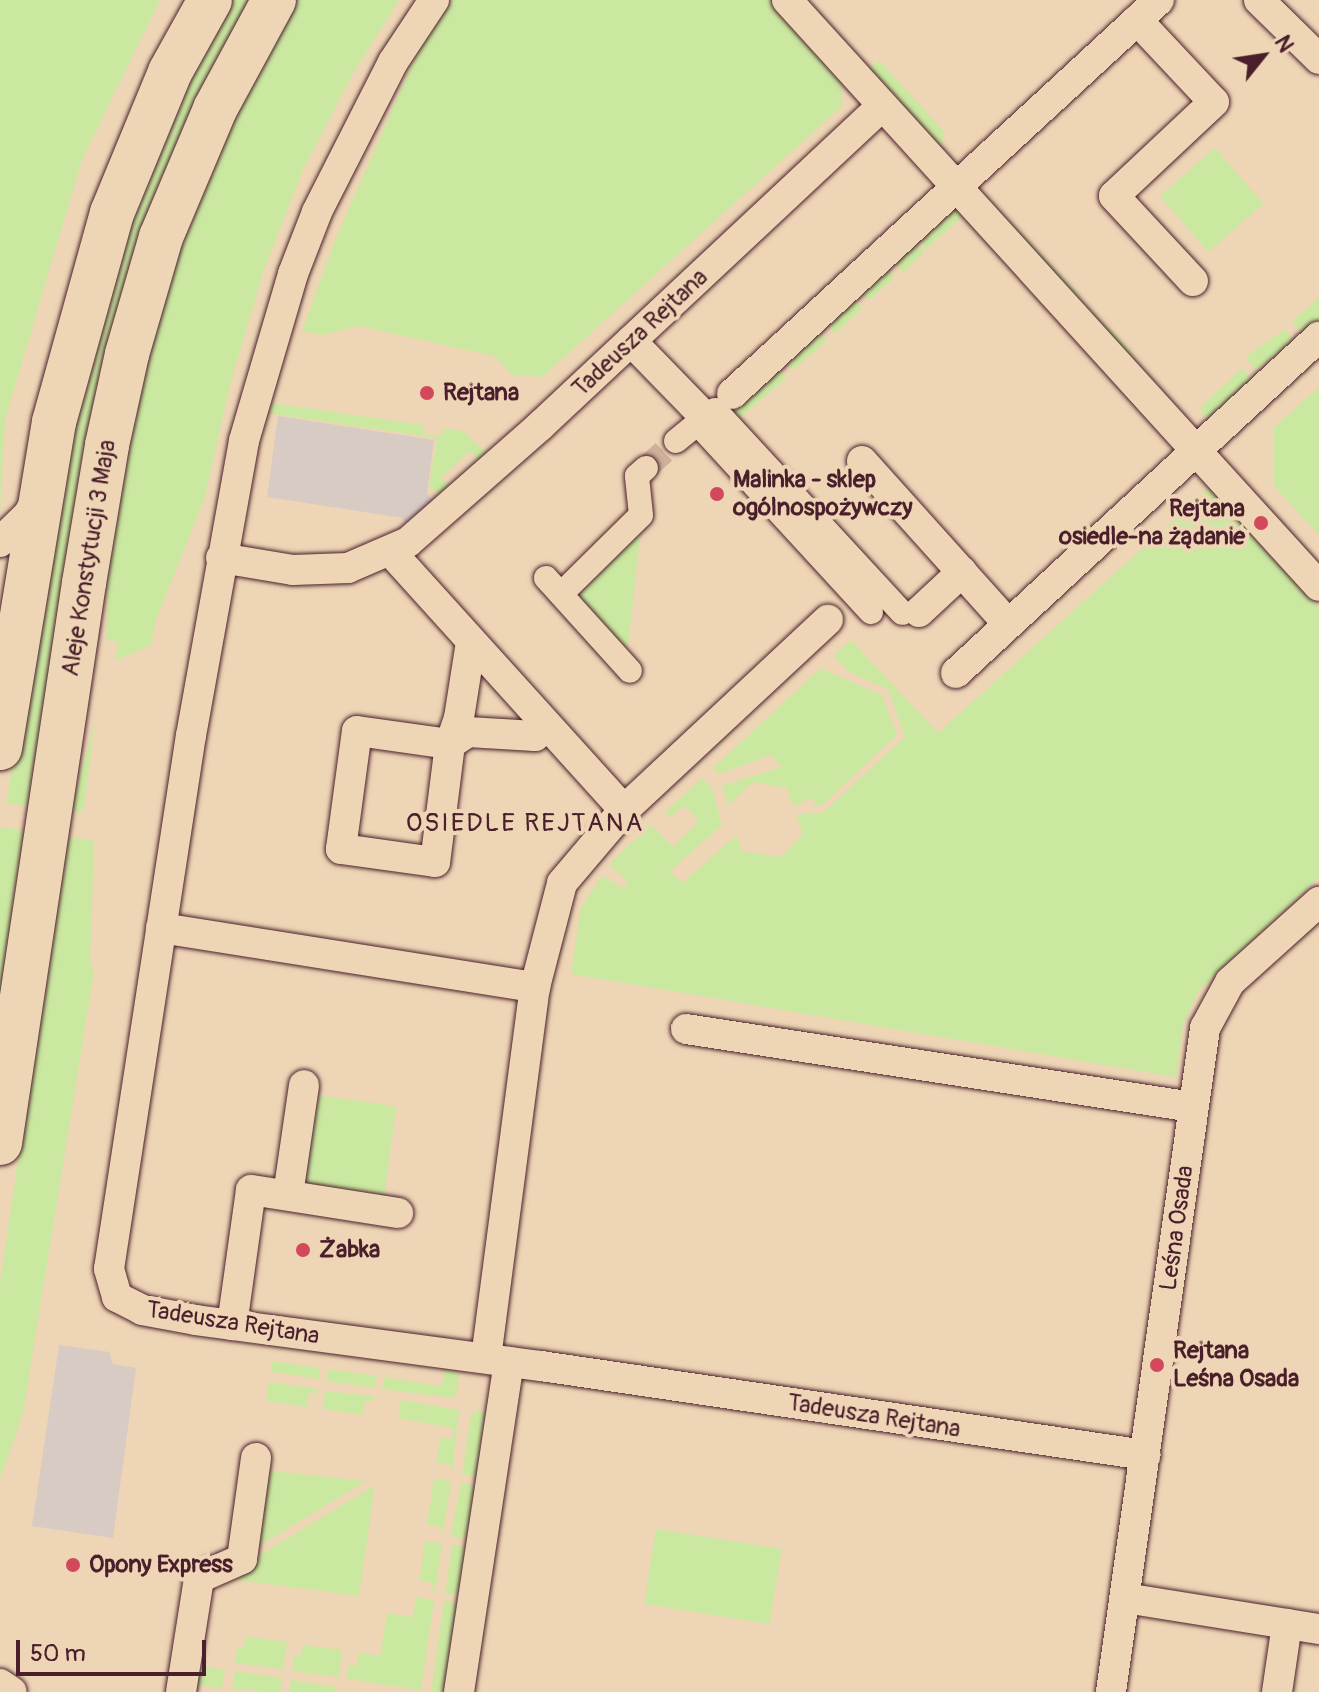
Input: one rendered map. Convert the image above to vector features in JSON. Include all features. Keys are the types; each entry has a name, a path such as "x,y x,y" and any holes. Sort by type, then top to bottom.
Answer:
{"main road":[{"path":"0,748 54,422 112,213 170,72 210,0"},
{"name":"Aleje Konstytucji 3 Maja","path":"0,1143 84,583 107,445 127,354 161,237 215,109 274,0"}],"street":[{"name":"Tadeusza Rejtana","path":"434,0 393,62 346,150 293,274 244,441 221,558 109,1269 117,1297 127,1305 232,1325 497,1360 1145,1455"},
{"path":"787,0 1319,586"},
{"path":"676,441 1159,0"},
{"path":"1259,0 1319,59"},
{"path":"1137,20 1214,102 1114,196 1193,281"},
{"name":"Tadeusza Rejtana","path":"221,558 293,570 348,568 391,552 425,530 882,106"},
{"path":"956,673 1319,337"},
{"path":"631,341 712,411 910,612 962,572"},
{"path":"712,411 871,612"},
{"path":"862,461 1008,624"},
{"path":"630,671 554,586 641,515 637,476 646,468"},
{"path":"0,542 28,515 41,492"},
{"path":"391,552 624,810"},
{"path":"459,1692 535,987 562,883 624,810 828,620"},
{"path":"471,642 459,718 450,744 435,862 341,849 357,731 450,744 468,732 535,736 545,724"},
{"name":"Leśna Osada","path":"1111,1692 1205,1028 1230,982 1319,902"},
{"path":"161,928 535,987"},
{"path":"686,1029 1193,1107"},
{"path":"288,1195 304,1085"},
{"path":"232,1325 251,1190 398,1213"},
{"path":"181,1692 199,1578 242,1559 256,1458"},
{"path":"1125,1598 1319,1629"},
{"path":"1277,1692 1287,1624"},
{"path":"0,1684 12,1692"}],"shaded area":[{"path":"278,416 434,440 427,493 436,506 406,530 403,518 267,497"},
{"path":"59,1345 109,1352 113,1364 136,1368 113,1538 32,1526"}],"green space":[{"path":"0,0 160,0 82,160 5,420 0,512"},
{"path":"229,0 249,0 199,93 31,806 6,803 70,429 128,221 187,84"},
{"path":"298,0 399,0 352,75 303,170 263,272 230,385 204,500 156,620 151,645 115,661 118,642 106,640 109,554 145,361 182,244 233,120"},
{"path":"453,0 776,0 841,72 842,106 542,377 513,375 494,356 358,326 323,335 302,331 334,243 419,48"},
{"path":"879,60 943,130 942,149 866,72"},
{"path":"1215,148 1264,204 1208,252 1160,196"},
{"path":"951,202 963,215 927,249 914,236"},
{"path":"993,202 1082,297 1077,303 989,206"},
{"path":"912,239 924,252 903,272 891,259"},
{"path":"883,264 895,278 868,301 857,287"},
{"path":"850,295 862,308 835,333 823,320"},
{"path":"1319,297 1319,319 1303,334 1292,322"},
{"path":"1087,305 1134,354 1130,359 1084,308"},
{"path":"815,327 827,341 793,370 781,357"},
{"path":"1285,329 1294,342 1255,370 1246,357"},
{"path":"774,365 787,378 736,421 729,411 730,406"},
{"path":"1242,368 1253,379 1206,420 1200,408"},
{"path":"1319,387 1319,535 1274,486 1274,428"},
{"path":"272,403 424,425 423,433 441,436 443,428 463,431 489,456 482,463 470,451 441,478 453,491 439,493 429,487 437,438 266,413"},
{"path":"1210,487 1319,609 1319,878 1199,990 1183,1025 1176,1077 571,974 581,907 602,876 624,889 627,880 609,864 651,825 673,847 699,821 684,806 671,817 665,812 702,778 712,788 722,825 670,871 682,883 737,835 741,851 780,857 803,834 796,815 824,812 905,737 888,689 849,672 834,656 851,640 938,733"},
{"path":"641,528 627,654 578,598 582,584"},
{"path":"821,668 882,695 897,735 821,806 812,806 816,803 811,798 793,807 787,788 753,782 728,805 722,786 782,767 771,755 719,774 713,768"},
{"path":"95,720 84,808 80,813 71,811"},
{"path":"1,826 26,831 0,1006 0,831"},
{"path":"65,837 92,840 94,845 90,961 94,972 23,1413 0,1479 0,1283"},
{"path":"315,1095 396,1106 383,1206 313,1194 304,1182"},
{"path":"272,1361 321,1368 319,1379 270,1372"},
{"path":"328,1369 377,1376 375,1388 326,1381"},
{"path":"445,1369 459,1374 457,1393 452,1398 382,1389 384,1377 442,1386"},
{"path":"269,1382 317,1389 317,1393 309,1392 307,1407 266,1401"},
{"path":"325,1391 373,1396 373,1401 365,1400 363,1415 323,1409"},
{"path":"401,1400 459,1410 452,1473 451,1465 436,1463 440,1438 452,1439 454,1428 398,1418"},
{"path":"476,1410 487,1415 478,1477 462,1474 471,1415"},
{"path":"263,1470 366,1481 249,1552"},
{"path":"434,1479 451,1481 443,1535 441,1527 427,1525"},
{"path":"461,1483 476,1486 465,1539 451,1536"},
{"path":"375,1485 359,1596 230,1579 250,1561"},
{"path":"656,1529 781,1549 770,1624 644,1604"},
{"path":"425,1541 442,1543 435,1592 432,1591 433,1583 419,1581"},
{"path":"452,1545 467,1547 460,1596 445,1594"},
{"path":"416,1597 434,1600 421,1690 347,1679 349,1664 357,1665 359,1652 380,1656 387,1613 413,1617"},
{"path":"444,1601 459,1603 446,1692 431,1692"},
{"path":"246,1636 287,1642 283,1669 235,1663 237,1648 244,1648"},
{"path":"303,1645 342,1650 339,1677 292,1671 294,1656 301,1656"},
{"path":"192,1665 225,1670 222,1688 199,1685 198,1692 188,1692"},
{"path":"235,1671 282,1678 280,1692 232,1689"},
{"path":"291,1680 337,1687 336,1692 289,1692"}],"tunnel":[{"path":"646,468 676,441"}],"place":[{"name":"Rejtana","path":"427,393"},
{"name":"Malinka - sklep ogólnospożywczy","path":"717,494"},
{"name":"Rejtana osiedle-na żądanie","path":"1261,523"},
{"name":"Żabka","path":"303,1250"},
{"name":"Rejtana Leśna Osada","path":"1157,1365"},
{"name":"Opony Express","path":"73,1565"}],"district":[{"name":"OSIEDLE REJTANA","path":"525,824"}]}
